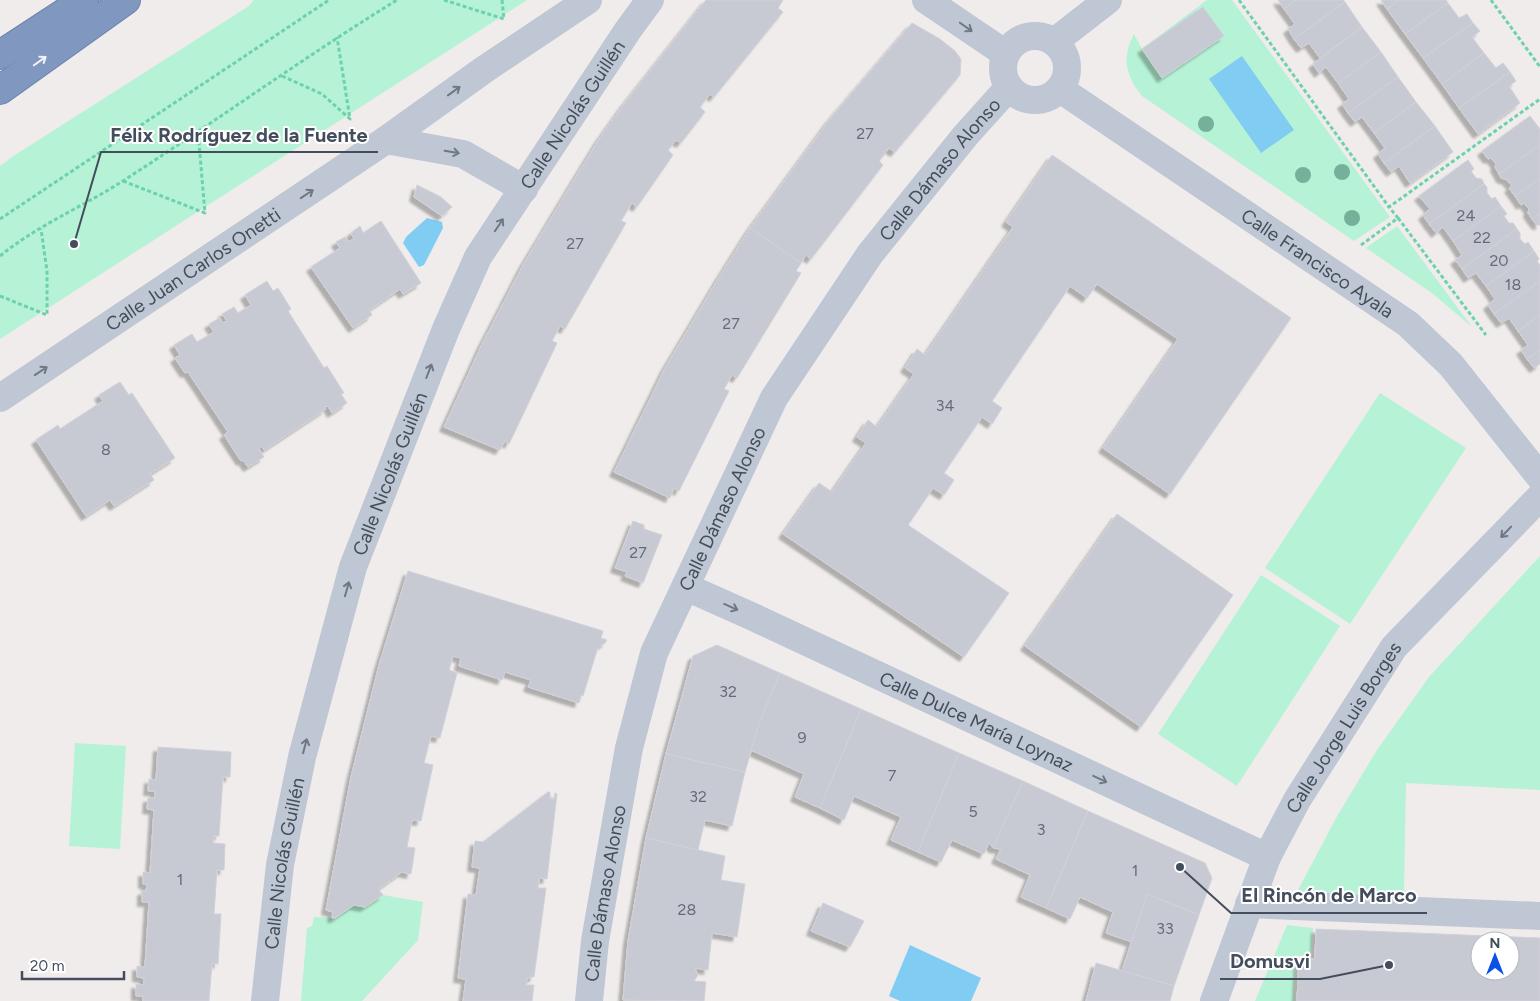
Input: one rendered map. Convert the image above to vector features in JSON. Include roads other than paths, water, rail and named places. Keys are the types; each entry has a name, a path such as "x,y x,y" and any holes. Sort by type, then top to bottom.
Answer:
{"highway":[{"path":"0,55 84,0"},
{"path":"0,90 126,0"}],"street":[{"name":"Calle Juan Carlos Onetti","path":"0,398 386,140 485,69 588,0"},
{"name":"Calle Nicolás Guillén","path":"265,1001 280,865 300,766 353,567 450,320 478,257 628,30 650,0"},
{"path":"926,0 1006,54"},
{"path":"1054,42 1108,0"},
{"path":"1026,37 1045,37 1054,42 1065,56 1067,64 1067,73 1060,89 1043,99 1024,99 1009,87 1005,80 1002,72 1006,54 1011,46 1026,37"},
{"name":"Calle Dámaso Alonso","path":"589,1001 596,941 629,748 654,653 774,398 870,254 965,136 1009,87"},
{"name":"Calle Francisco Ayala","path":"1060,89 1408,324 1451,365 1540,477"},
{"path":"386,140 462,154 524,190"},
{"name":"Calle Jorge Luis Borges","path":"1214,1001 1267,856 1297,800 1394,647 1540,497"},
{"name":"Calle Dulce María Loynaz","path":"686,587 770,624 1267,856"},
{"path":"1249,904 1540,916"}],"water":[{"path":"1242,56 1294,130 1261,153 1209,79"},
{"path":"427,218 442,222 443,228 424,265 419,267 403,243 406,237"},
{"path":"910,945 981,978 971,1001 900,1001 889,996"}],"place":[{"name":"Félix Rodríguez de la Fuente","path":"74,244"},
{"name":"El Rincón de Marco","path":"1180,867"},
{"name":"Domusvi","path":"1389,965"}]}
